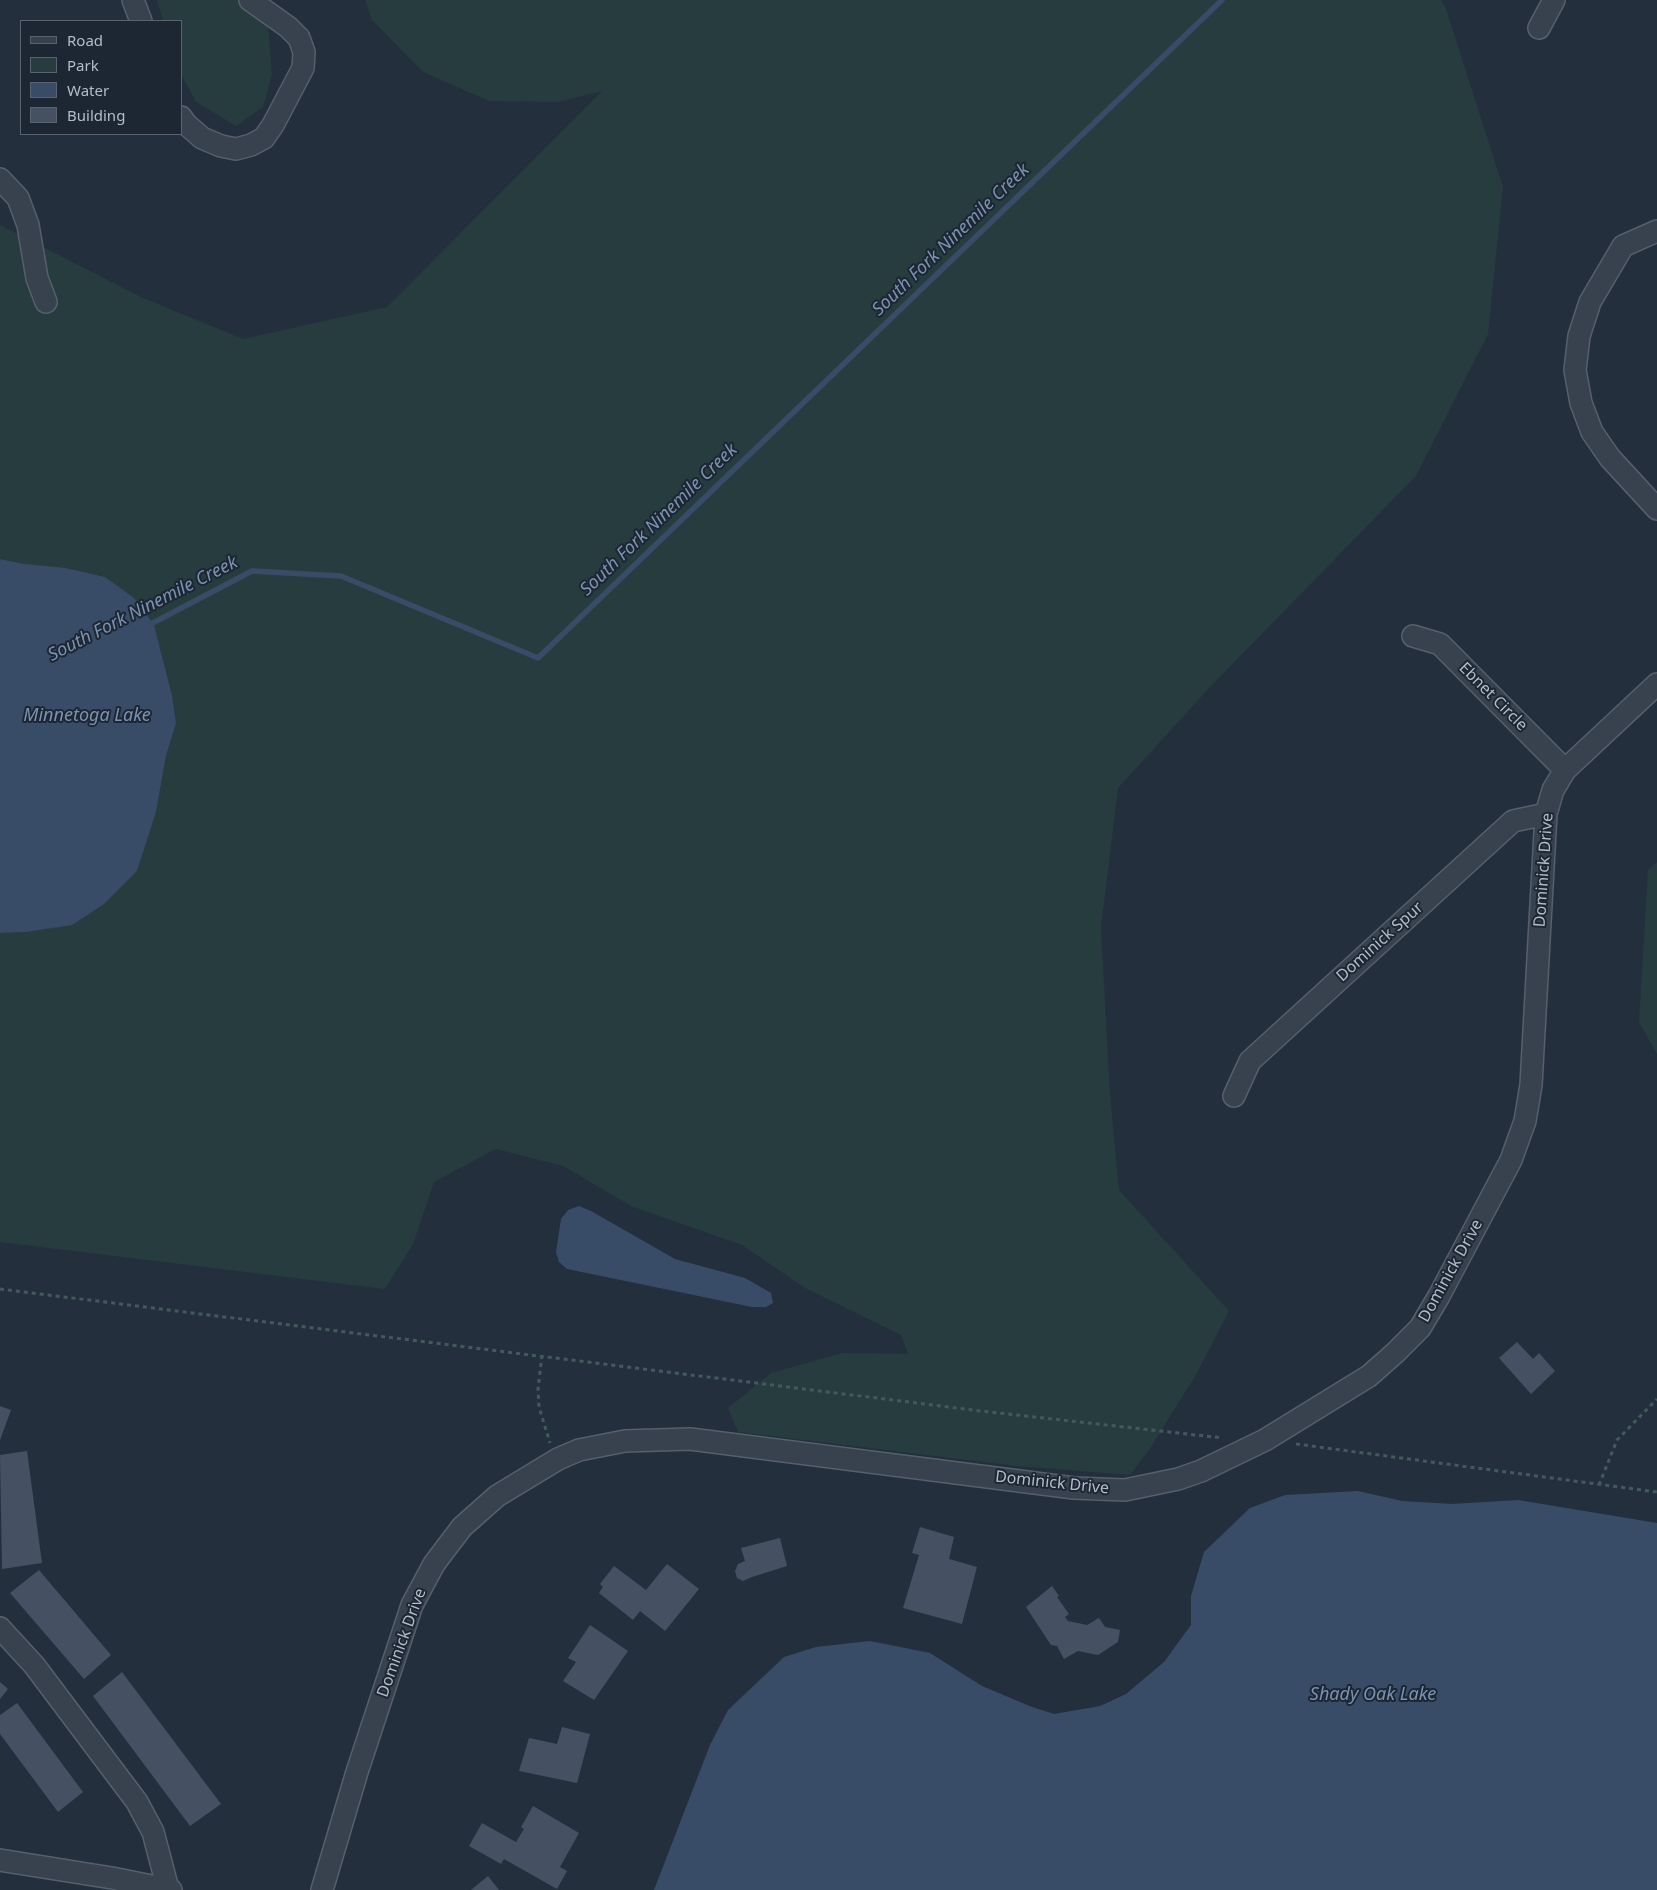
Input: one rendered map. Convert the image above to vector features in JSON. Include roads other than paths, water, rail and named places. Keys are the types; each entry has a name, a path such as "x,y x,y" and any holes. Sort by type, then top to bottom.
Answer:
{"street":[{"path":"133,0 141,20"},
{"path":"182,118 202,138 221,146 236,149 251,145 264,138 273,125 303,68 304,52 299,38 288,27 250,0"},
{"path":"1539,28 1554,0"},
{"path":"0,179 18,198 28,225 37,278 46,302"},
{"path":"1657,231 1624,246 1590,302 1579,336 1575,370 1581,403 1592,432 1610,458 1657,509"},
{"name":"Ebnet Circle","path":"1413,636 1440,644 1565,770"},
{"name":"Dominick Drive","path":"322,1890 357,1772 412,1605 434,1564 462,1527 497,1496 558,1460 579,1450 625,1441 690,1439 784,1453 1074,1488 1125,1490 1193,1474 1266,1440 1370,1376 1420,1328 1466,1247 1511,1160 1525,1120 1531,1085 1546,814 1553,790 1565,770 1657,684"},
{"name":"Dominick Spur","path":"1234,1096 1250,1061 1513,820 1546,814"},
{"path":"0,1628 34,1665 137,1802 153,1832 169,1890 0,1860"}],"water":[{"name":"Minnetoga Lake","path":"0,559 25,564 65,568 105,577 134,598 154,625 172,695 176,723 166,756 156,812 137,871 104,904 72,925 26,932 0,933"},
{"path":"579,1206 675,1259 745,1278 771,1293 773,1303 766,1307 752,1307 567,1269 559,1262 556,1252 561,1219 568,1210"},
{"name":"Shady Oak Lake","path":"1358,1491 1402,1501 1452,1504 1518,1500 1657,1523 1657,1890 654,1890 710,1745 728,1710 784,1657 816,1647 870,1641 930,1653 982,1686 1054,1714 1100,1706 1126,1694 1164,1662 1191,1625 1191,1596 1204,1552 1250,1508 1285,1495"}],"waterway":[{"name":"South Fork Ninemile Creek","path":"147,626 252,571 341,576 538,658 1222,0"}]}
